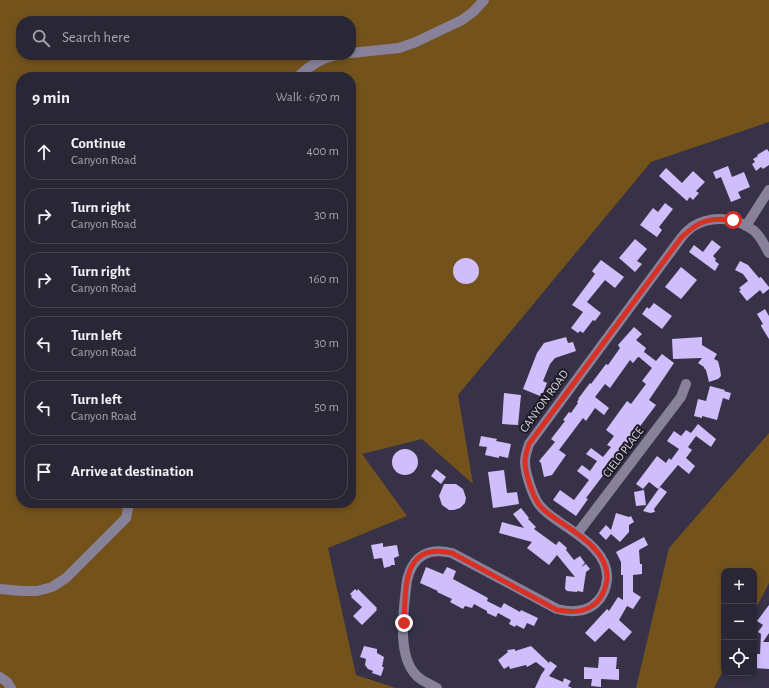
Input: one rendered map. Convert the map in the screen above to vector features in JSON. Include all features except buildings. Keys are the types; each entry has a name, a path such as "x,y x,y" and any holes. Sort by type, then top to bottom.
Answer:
{"street":[{"path":"356,52 399,48 416,42 462,20 473,12 484,0"},
{"path":"304,72 320,60"},
{"path":"746,226 769,190"},
{"name":"CANYON ROAD","path":"437,688 417,677 406,660 403,648 407,580 410,568 415,560 432,551 442,550 452,553 557,610 569,612 581,611 592,606 601,597 606,586 607,573 604,561 597,551 577,534 546,512 538,503 532,492 525,464 529,444 681,238 691,227 704,221 718,218 733,220 754,231 769,253"},
{"name":"CIELO PLACE","path":"577,534 682,397 686,384"},
{"path":"0,589 37,591 52,587 66,578 126,518 128,508"},
{"path":"0,677 7,682 11,688"}],"shaded area":[{"path":"0,0 769,0 769,122 651,162 458,395 473,484 422,439 362,454 407,516 328,548 356,675 396,688 0,688"},
{"path":"769,433 769,583 757,606 757,568 721,568 721,675 714,688 636,688 669,548"}],"route":[{"path":"404,623 407,580 410,568 415,560 432,551 442,550 452,553 557,610 569,612 581,611 592,606 601,597 606,586 607,573 604,561 597,551 577,534 546,512 538,503 532,492 525,464 529,444 681,238 691,227 704,221 718,218 733,220"}]}
